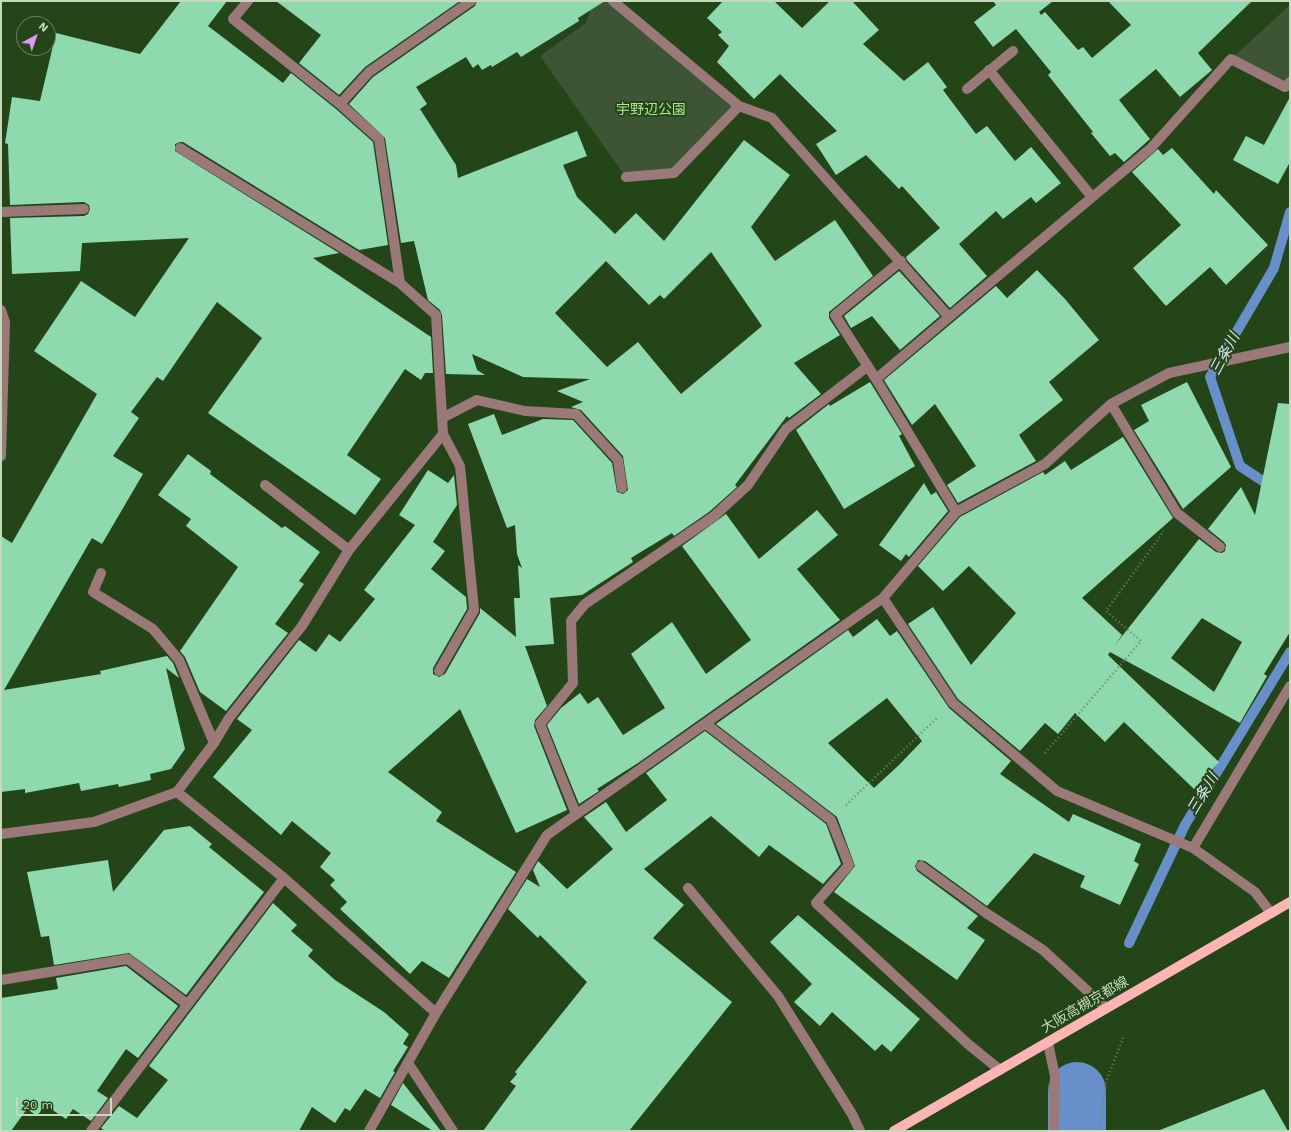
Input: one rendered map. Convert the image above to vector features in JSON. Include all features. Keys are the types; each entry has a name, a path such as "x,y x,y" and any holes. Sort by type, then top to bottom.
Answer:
{"main road":[{"name":"大阪高槻京都線","path":"894,1131 1290,902"}],"street":[{"path":"248,1 233,19 340,104 379,139 400,283"},
{"path":"340,104 369,72 472,1"},
{"path":"613,1 739,106 772,118 901,261 949,317"},
{"path":"967,89 1013,51"},
{"path":"876,380 1151,148 1231,59 1285,87 1290,82"},
{"path":"989,70 1092,197"},
{"path":"626,177 674,173 739,106"},
{"path":"180,148 400,283 436,315 443,434 460,466 474,610 439,671"},
{"path":"1,212 84,209"},
{"path":"901,261 835,315 868,366 956,512"},
{"path":"1,310 5,322 1,456"},
{"path":"368,1131 408,1064 436,1013 547,835 883,598 956,512 1045,464 1112,404 1169,373 1290,347"},
{"path":"576,814 540,724 573,683 571,621 585,604 713,517 748,486 786,429 868,366"},
{"path":"442,418 477,400 525,411 576,414 618,460 622,488"},
{"path":"1112,404 1177,513 1220,547"},
{"path":"1,834 94,822 178,792 214,744 230,718 302,626 349,550 443,434"},
{"path":"265,485 349,550"},
{"path":"101,573 93,592 153,629 179,660 214,744"},
{"path":"883,598 953,703 1057,791 1194,848 1255,892 1272,913"},
{"path":"1194,848 1290,686"},
{"path":"706,724 831,820 849,865 816,903 968,1044 1000,1070"},
{"path":"178,792 284,878 436,1013"},
{"path":"921,866 991,917 1043,950 1106,1008"},
{"path":"91,1131 284,878"},
{"path":"688,888 778,996 852,1114 860,1131"},
{"path":"1,980 128,959 187,1004"},
{"path":"1048,1043 1055,1076 1054,1131"},
{"path":"408,1064 453,1131"}],"path":[{"path":"1032,769 1142,641 1106,611 1177,513"},
{"path":"831,820 953,703"},
{"path":"1100,1131 1106,1081 1124,1036"}],"green space":[{"name":"宇野辺公園","path":"593,1 613,1 739,106 674,173 626,177 540,56 586,23"},
{"path":"1290,5 1290,82 1285,87 1231,59"}],"building":[{"path":"181,1 227,1 208,26 283,83 291,73 336,109 373,142 388,245 359,250 183,142 175,144 175,151 339,253 313,258 431,337 433,373 425,373 421,380 405,369 347,455 381,479 355,515 208,413 262,338 217,302 163,381 157,377 131,412 139,418 113,456 143,474 102,544 92,538 4,690 101,674 100,671 167,656 173,663 179,678 166,668 185,749 171,769 150,774 151,780 119,787 118,784 81,791 79,783 25,793 25,789 1,792 1,536 12,543 97,394 34,351 81,281 135,317 189,238 82,243 80,271 12,274 10,218 84,216 88,214 90,209 89,205 84,202 10,205 8,144 5,143 12,97 40,101 51,56 56,56 56,33 140,54"},
{"path":"276,1 460,1 365,67 339,95 299,63 321,35"},
{"path":"477,1 605,1 578,18 579,21 521,57 517,52 492,67 491,65 482,70 478,64 473,68 466,57 416,87 427,104 420,109 456,165 458,178 577,131 587,156 563,165 577,197 615,234 636,213 664,241 744,140 790,175 751,227 775,261 835,220 873,276 829,312 829,318 840,335 794,363 821,394 789,418 787,416 735,485 737,487 709,512 674,536 672,533 631,558 633,562 582,595 550,598 554,644 525,646 547,706 535,720 534,726 567,810 516,833 460,709 388,772 442,812 436,821 516,872 449,978 422,961 410,974 340,909 347,902 330,885 335,880 320,867 331,853 292,821 281,835 213,777 252,730 237,719 299,640 316,652 329,634 340,642 375,599 364,590 415,525 399,515 428,470 448,483 454,475 457,505 433,542 445,551 431,569 466,597 467,609 433,668 433,674 439,677 445,674 480,613 480,608 516,637 514,598 520,598 518,565 522,568 517,554 515,525 507,528 468,424 494,414 502,435 543,419 573,420 612,463 617,492 623,494 628,490 623,456 581,410 571,407 583,402 557,391 590,379 523,377 472,354 477,370 485,375 446,374 442,315 440,310 428,300 414,241 401,243 385,138 349,104 373,77 475,6","holes":["711,252 762,326 681,394 638,342 607,367 555,313 606,261 649,305 660,295 664,299"]},
{"path":"723,1 774,1 802,28 830,1 852,1 879,30 863,44 904,81 928,62 947,87 943,90 976,134 987,126 1015,161 1031,147 1061,183 1036,203 1031,197 1003,219 996,211 959,244 987,276 950,308 907,260 906,257 940,228 902,186 899,189 866,155 836,175 816,144 837,131 780,74 754,99 717,62 729,46 718,35 722,32 707,18"},
{"path":"993,1 1053,1 1039,12 1041,15 1045,12 1078,50 1083,47 1092,58 1131,25 1108,1 1252,1 1198,53 1212,70 1180,97 1156,69 1119,100 1150,139 1124,162 1115,153 1110,156 1091,133 1093,132 1048,75 1051,72 1016,29 993,47 974,22 996,5"},
{"path":"1290,97 1290,162 1278,184 1233,160 1246,136 1264,145"},
{"path":"1172,148 1214,194 1216,190 1268,245 1226,285 1210,267 1166,306 1133,268 1181,225 1132,172 1158,149 1163,155"},
{"path":"1037,270 1065,299 1099,340 1049,382 1063,400 1019,435 1036,461 958,503 947,485 976,466 935,404 912,425 884,380 996,286 1007,298"},
{"path":"899,271 940,316 900,350 872,316 851,328 844,316"},
{"path":"870,382 902,434 899,436 915,466 844,509 796,430 829,404 830,406"},
{"path":"1187,382 1231,467 1183,509 1134,430 1149,421 1141,405"},
{"path":"1278,403 1290,404 1290,632 1264,674 1267,676 1240,723 1110,652 1108,655 1219,762 1194,789 1124,722 1105,742 1075,713 1058,734 1045,723 1020,751 958,699 908,624 933,607 971,665 1016,613 969,566 943,591 918,566 960,517 1043,472 1045,475 1065,461 1071,470 1123,437 1173,518 1082,598 1122,635 1115,645 1199,539 1216,552 1222,553 1225,551 1226,545 1224,542 1208,529 1241,487 1255,515","holes":["1202,618 1242,642 1214,692 1171,658"]},
{"path":"188,454 211,471 210,474 282,528 285,526 320,552 299,581 304,584 275,624 288,633 226,711 200,692 185,657 180,651 238,567 186,526 191,519 158,495"},
{"path":"924,483 931,495 936,492 948,511 909,557 906,554 901,561 879,545"},
{"path":"817,510 838,535 797,569 840,620 638,763 597,789 599,791 579,804 547,725 561,708 580,693 588,704 598,697 623,735 665,708 631,654 672,622 706,674 751,640 682,546 726,514 759,559"},
{"path":"877,619 890,636 897,631 949,708 1011,761 1000,774 1069,822 1073,814 1141,844 1134,861 1139,864 1120,905 1080,887 1085,876 1034,853 987,906 925,861 918,860 915,866 917,871 978,916 967,928 985,940 957,980 834,892 855,866 837,817 716,724 848,630 853,637","holes":["887,698 922,741 874,788 828,743"]},
{"path":"705,731 826,824 841,864 823,884 769,845 759,857 711,816 644,869 684,905 653,938 732,1002 629,1131 483,1131 516,1086 510,1082 517,1074 515,1072 587,982 540,935 538,938 508,909 527,879 540,887 533,870 538,861 567,889 613,849 584,817 606,802 626,832 667,800 646,773"},
{"path":"190,826 212,844 209,847 264,892 186,995 129,953 54,965 49,936 41,937 27,872 108,860 113,892 164,830"},
{"path":"273,903 297,925 291,931 313,950 308,956 335,980 384,1012 409,1034 403,1044 408,1047 393,1071 395,1072 380,1098 365,1089 350,1111 345,1108 335,1123 312,1107 299,1131 105,1131 101,1128 119,1106 137,1118 168,1080 149,1066"},
{"path":"798,915 920,1019 891,1052 882,1044 875,1051 832,1012 820,1026 794,1002 812,984 770,942"},
{"path":"126,966 178,1006 138,1058 126,1049 97,1091 108,1098 91,1121 73,1109 66,1119 45,1105 37,1116 27,1109 11,1131 1,1131 1,998 58,989 56,978"},
{"path":"403,1083 441,1131 433,1131 391,1105"},
{"path":"1264,1089 1288,1131 1160,1130"}],"waterway":[{"name":"三条川","path":"1290,212 1274,268 1210,377 1240,466 1290,499"},
{"name":"三条川","path":"1129,943 1185,825 1290,652"},
{"name":"三条川","path":"1077,1091 1077,1131"}]}
